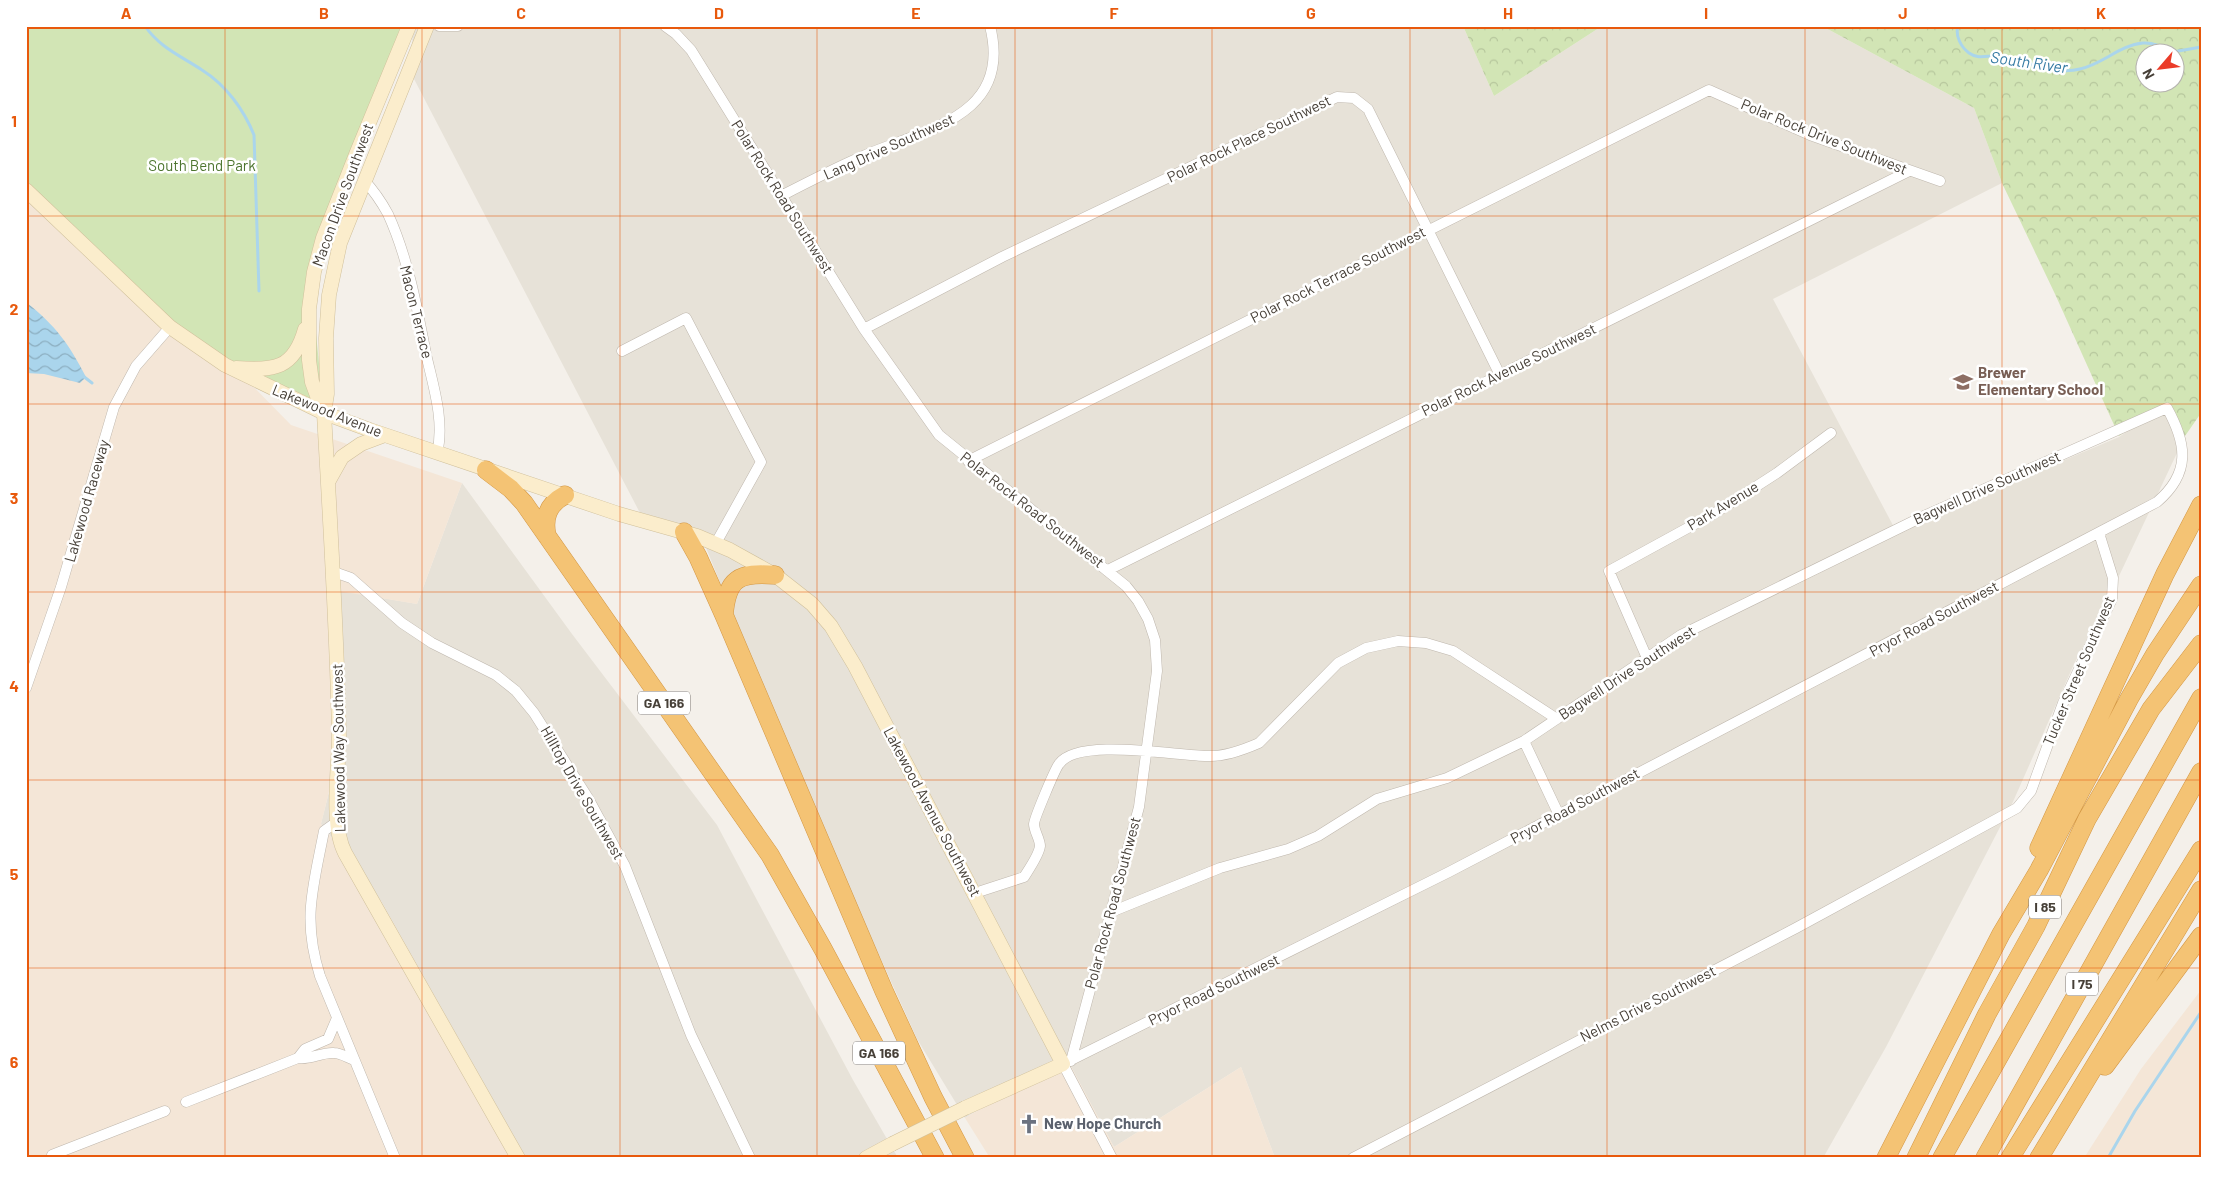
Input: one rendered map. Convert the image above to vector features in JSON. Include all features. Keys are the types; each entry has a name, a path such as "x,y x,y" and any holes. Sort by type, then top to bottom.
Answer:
{"highway":[{"name":"GA 166","path":"486,470 511,489 547,536 764,847 823,949 935,1158"},
{"path":"547,536 545,523 548,511 564,495"},
{"path":"1886,1158 2001,934 2068,782 2186,533 2201,506"},
{"path":"684,532 700,561 724,616 884,991 933,1097 965,1158"},
{"path":"724,616 726,597 734,582 749,575 775,575"},
{"path":"2001,934 2044,862 2155,654 2201,585"},
{"name":"I 85","path":"1916,1158 1987,1014 2036,926 2087,819 2151,709 2185,662 2201,644"},
{"name":"I 75","path":"1942,1158 2201,698"},
{"name":"I 75","path":"1986,1158 2201,772"},
{"path":"2180,811 2201,780"},
{"path":"2010,1158 2201,850"},
{"path":"2042,1154 2201,890"},
{"path":"2042,1154 2201,936"}],"street":[{"name":"Macon Drive Southwest","path":"324,413 312,382 309,360 311,284 323,238 409,26"},
{"name":"Macon Drive Southwest","path":"324,413 327,394 326,338 329,296 340,243 427,26"},
{"path":"439,26 458,26"},
{"name":"Polar Rock Road Southwest","path":"665,26 676,34 691,50 864,329 939,435 968,461 1108,570 1126,586 1138,601 1148,619 1155,640 1157,671 1139,807 1111,912 1067,1062"},
{"name":"Lang Drive Southwest","path":"781,196 864,156 953,120 966,111 981,94 990,74 994,55 990,26"},
{"name":"Polar Rock Drive Southwest","path":"1709,90 1810,135 1940,181"},
{"name":"Polar Rock Terrace Southwest","path":"968,461 1709,90"},
{"name":"Polar Rock Place Southwest","path":"864,329 1002,257 1337,97 1354,98 1368,109 1500,375"},
{"name":"Polar Rock Avenue Southwest","path":"1108,570 1909,171"},
{"name":"Macon Terrace","path":"364,180 376,192 388,214 412,285 437,403 439,434 437,452"},
{"name":"Lakewood Avenue","path":"26,190 170,327 193,345 231,368 324,413 486,470 684,532"},
{"path":"231,368 268,369 288,361 301,343 309,308"},
{"path":"622,351 686,318 761,462 716,543"},
{"name":"Lakewood Raceway","path":"26,688 61,587 114,407 136,366 170,327"},
{"name":"Pryor Road Southwest","path":"866,1158 965,1108 1067,1062 1449,872 2156,502 2168,493 2176,481 2182,464 2183,445 2179,429 2167,408"},
{"name":"Bagwell Drive Southwest","path":"1111,912 1220,868 1288,850 1318,836 1377,799 1447,778 1524,741 1681,635 1926,515 2167,408"},
{"name":"Lakewood Way Southwest","path":"324,413 334,572 339,738 338,821 342,847 518,1158"},
{"name":"Park Avenue","path":"1647,658 1609,572 1715,513 1777,473 1831,433"},
{"path":"328,483 342,457 361,444 386,435"},
{"name":"Lakewood Avenue Southwest","path":"684,532 716,543 775,575 812,604 838,636 1067,1062 1112,1158"},
{"name":"Tucker Street Southwest","path":"1942,849 2017,808 2031,791 2063,704 2112,599 2113,578 2099,533"},
{"name":"Hilltop Drive Southwest","path":"334,572 352,578 402,623 432,643 496,675 516,691 534,713 588,798 625,866 691,1035 750,1158"},
{"path":"975,894 1024,877 1040,846 1034,823 1059,763 1074,753 1094,750 1147,750 1209,756 1229,754 1259,743 1338,663 1366,648 1398,641 1426,642 1453,650 1557,719"},
{"path":"1524,741 1559,815"},
{"path":"338,821 324,831 309,908 312,952 395,1158"},
{"name":"Nelms Drive Southwest","path":"1353,1158 1796,928 1942,849"},
{"path":"298,1058 305,1050 328,1039 337,1018"},
{"path":"186,1102 298,1058 308,1059 328,1052 337,1053 354,1060"},
{"path":"52,1155 165,1111"}],"shaded area":[{"path":"412,26 1463,26 1494,96 1602,26 1822,26 1974,108 2002,183 1773,299 1896,531 2119,437 2163,406 2185,436 2111,593 2074,664 2012,804 1886,1047 1823,1158 1275,1158 1241,1067 1114,1147 1066,1057 965,1118 917,1039 791,760 699,530 640,513 413,77"},
{"path":"26,178 233,366 291,425 462,483 417,604 338,591 342,739 321,824 381,901 526,1158 26,1158"},
{"path":"462,483 572,634 717,825 853,1080 898,1158 526,1158 381,901 321,824 342,739 337,590 417,604"},
{"path":"2201,990 2201,1158 2084,1158 2141,1069"},
{"path":"1066,1057 1114,1147 1241,1067 1275,1158 990,1158 965,1118"}],"green space":[{"name":"South Bend Park","path":"26,26 409,26 311,284 324,413 170,327 26,195"},
{"path":"1463,26 1602,26 1494,96"},
{"path":"1822,26 2201,26 2201,413 2185,436 2163,406 2119,436 2055,294 2002,183 1974,108"}],"water":[{"path":"26,302 46,319 74,355 86,377 80,383 44,374 26,373"}],"waterway":[{"path":"145,26 164,46 219,83 239,107 254,135 259,291"},
{"name":"South River","path":"1958,26 1957,34 1959,41 1966,51 1973,55 2008,58 2049,69 2070,71 2088,67 2134,44"},
{"name":"South River","path":"2184,50 2201,47"},
{"path":"83,376 92,383"},
{"path":"2108,1158 2135,1111 2201,1012"}],"place":[{"name":"Brewer Elementary School","path":"1963,382"},
{"name":"New Hope Church","path":"1029,1124"}]}
